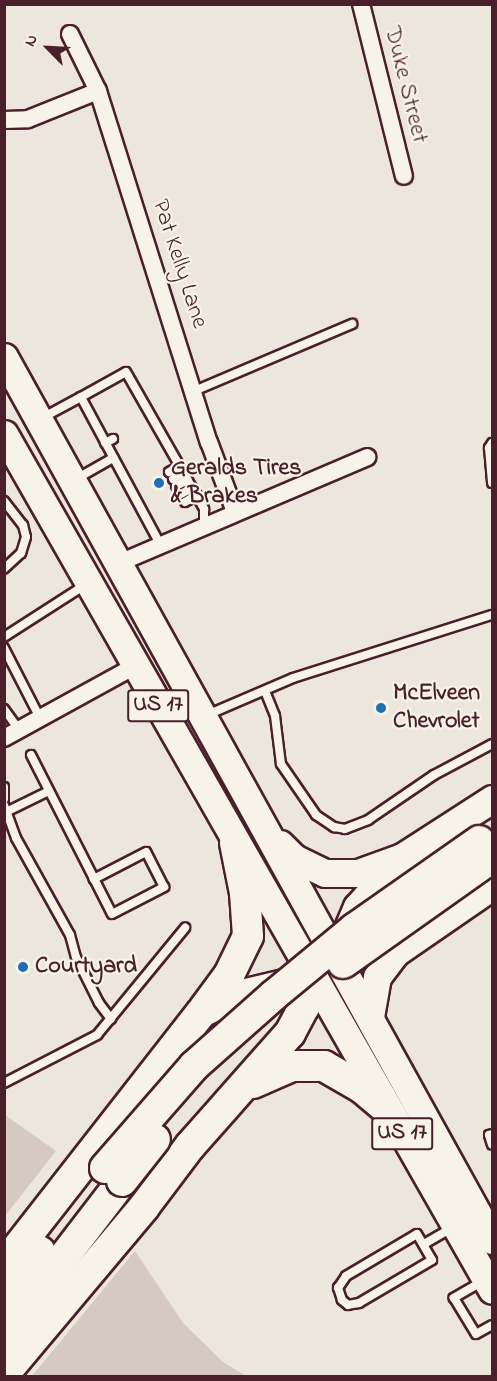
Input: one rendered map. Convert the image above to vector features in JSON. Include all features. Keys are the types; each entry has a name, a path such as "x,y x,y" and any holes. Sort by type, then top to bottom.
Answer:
{"highway":[{"name":"US 17","path":"4,357 370,1017 471,1217 490,1284"},
{"name":"US 17","path":"4,434 386,1108 471,1217 492,1240"},
{"path":"337,956 357,907 402,857 492,799"},
{"path":"270,836 311,868 340,876 402,857"},
{"path":"4,1265 229,975 248,936 245,893 235,843"},
{"path":"370,1017 377,977 395,953 411,940 489,854"},
{"path":"4,1297 113,1174 285,1007 489,854"},
{"path":"202,1012 229,998 313,976 337,956 411,940"},
{"path":"4,1374 144,1207 190,1146 242,1089 298,1021 313,976"},
{"path":"242,1089 270,1073 310,1064 342,1074 386,1108"},
{"path":"4,1335 113,1174"}],"street":[{"name":"Duke Street","path":"361,4 404,176"},
{"name":"Pat Kelly Lane","path":"70,34 98,91 235,512"},
{"path":"4,120 28,119 98,91"},
{"path":"118,563 367,457"},
{"path":"12,734 135,666"}],"lane":[{"path":"194,391 351,324"},
{"path":"39,420 126,372 150,422 204,509 204,525"},
{"path":"81,397 152,521 160,544"},
{"path":"492,443 492,483"},
{"path":"73,481 111,448"},
{"path":"177,487 188,480"},
{"path":"177,487 188,480"},
{"path":"177,487 188,480"},
{"path":"4,501 23,525 26,537 21,553 4,569"},
{"path":"4,636 88,584"},
{"path":"204,717 265,691 492,615"},
{"path":"4,648 40,718"},
{"path":"265,691 275,716 281,764 316,815 334,827 355,827 444,769 492,744"},
{"path":"4,709 12,734"},
{"path":"31,755 49,791 94,879 112,914 164,887 146,852 94,879"},
{"path":"4,787 4,799"},
{"path":"49,791 5,810 16,838 70,935 76,957 99,1004 111,1019"},
{"path":"4,1083 97,1035 185,928"},
{"path":"492,1134 489,1135 492,1145"},
{"path":"424,1244 471,1217"},
{"path":"417,1234 424,1244 432,1260 359,1303 348,1305 342,1300 338,1288 346,1276 417,1234"},
{"path":"490,1284 454,1298 476,1334 492,1326"}],"shaded area":[{"path":"5,1115 56,1151 4,1216"},
{"path":"135,1251 183,1323 223,1362 246,1376 32,1376"}],"place":[{"name":"Geralds Tires & Brakes","path":"159,483"},
{"name":"McElveen Chevrolet","path":"381,708"},
{"name":"Courtyard","path":"23,967"}]}
